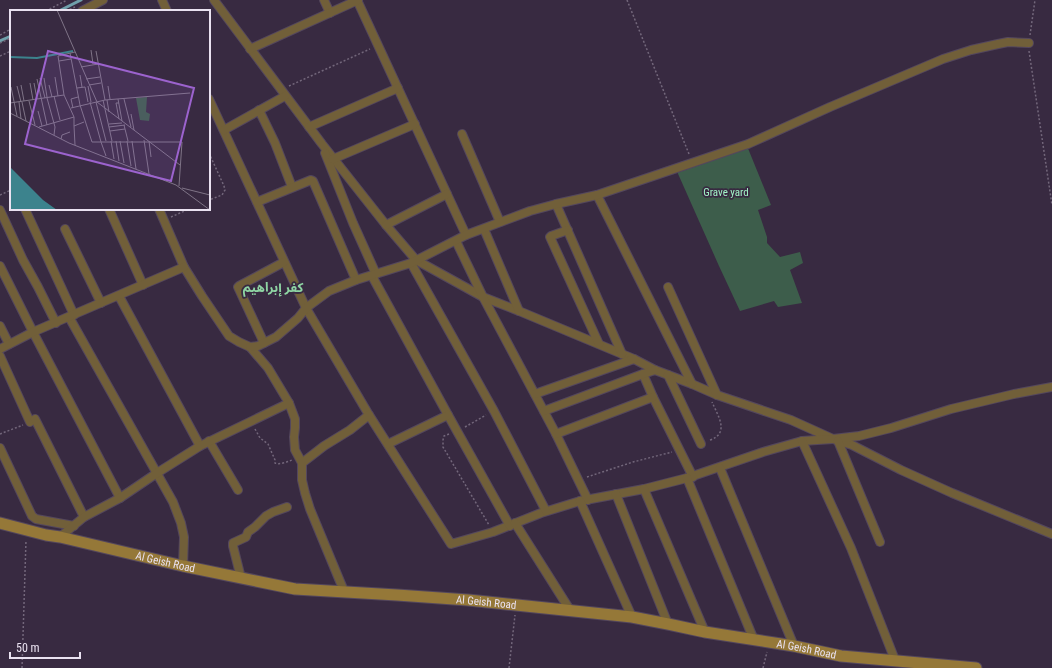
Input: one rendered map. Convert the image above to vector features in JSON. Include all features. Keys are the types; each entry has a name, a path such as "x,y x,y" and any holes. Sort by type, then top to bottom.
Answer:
{"main road":[{"name":"Al Geish Road","path":"0,523 183,566 295,589 344,591 460,600 632,617 705,632 794,646 841,656 976,668"}],"street":[{"path":"84,10 103,0"},
{"path":"162,0 167,10"},
{"path":"214,0 333,159 414,262 546,511"},
{"path":"324,0 330,13"},
{"path":"250,50 357,0 466,235"},
{"path":"250,347 258,346 276,337 298,318 306,308 329,291 356,280 414,262 466,235 530,211 597,195 748,144 943,59 971,50 1008,42 1029,43"},
{"path":"309,127 398,88"},
{"path":"224,130 259,110 283,93"},
{"path":"210,101 306,308 369,415 451,544 513,525 546,511 690,477 720,468 763,452 802,442 835,440 859,436 891,428 951,409 1014,394 1052,387"},
{"path":"259,110 275,143 292,187"},
{"path":"333,159 415,124"},
{"path":"462,134 500,222"},
{"path":"322,144 374,275 448,415 513,525 570,610"},
{"path":"257,202 292,187 311,180 313,181 356,280"},
{"path":"386,225 447,194"},
{"path":"597,195 692,384"},
{"path":"556,204 622,354"},
{"path":"0,210 23,260 56,322"},
{"path":"25,210 72,316 173,502 182,523 184,537 183,566"},
{"path":"109,210 143,285"},
{"path":"159,210 184,267 202,296 229,336 250,347 268,368 289,403 295,419 294,444 300,460 305,493 310,509 344,591"},
{"path":"65,229 101,303"},
{"path":"484,229 519,310"},
{"path":"568,230 550,237 599,344"},
{"path":"456,241 483,297 556,434 577,480 584,501 632,617"},
{"path":"264,343 238,287 284,262"},
{"path":"414,262 483,297 519,310 634,359 655,370 717,395 791,420 835,440 852,445 901,470 952,493 1052,534"},
{"path":"0,266 120,498"},
{"path":"0,349 33,332 184,267"},
{"path":"668,287 717,395"},
{"path":"119,296 200,446"},
{"path":"0,326 9,344"},
{"path":"0,356 84,517"},
{"path":"535,394 634,359"},
{"path":"544,411 655,370"},
{"path":"643,374 680,450 754,640"},
{"path":"668,375 701,444"},
{"path":"556,434 653,396"},
{"path":"60,537 84,517 120,498 200,446 289,403"},
{"path":"300,460 350,430 369,415"},
{"path":"388,444 448,415"},
{"path":"835,440 880,542"},
{"path":"209,442 238,490"},
{"path":"802,442 851,548 895,660"},
{"path":"0,448 32,516 36,519 74,526"},
{"path":"720,468 794,646"},
{"path":"644,489 705,632"},
{"path":"616,494 668,624"},
{"path":"241,578 233,546 234,543 246,536 248,532 266,516 287,507"}],"path":[{"path":"48,10 67,0"},
{"path":"627,0 693,163"},
{"path":"1035,0 1029,43 1052,205"},
{"path":"0,35 10,30"},
{"path":"0,43 10,38"},
{"path":"283,93 378,45"},
{"path":"0,56 10,51"},
{"path":"210,155 225,190 222,195 210,200"},
{"path":"0,195 10,190"},
{"path":"164,220 187,210"},
{"path":"701,444 714,439 719,435 722,429 721,422 707,390"},
{"path":"0,434 33,420"},
{"path":"252,422 260,438 268,444 275,463 277,464 300,460"},
{"path":"577,480 632,462 680,450"},
{"path":"22,668 26,530"},
{"path":"509,668 516,605"},
{"path":"763,668 769,642"}],"green space":[{"name":"Grave yard","path":"745,141 771,205 758,210 767,237 767,243 780,257 800,252 803,263 790,270 802,303 778,307 774,301 740,311 675,167"}],"waterway":[{"path":"61,10 81,0"},
{"path":"0,41 10,36"}],"district":[{"name":"كفر إبراهيم","path":"273,287"}]}
